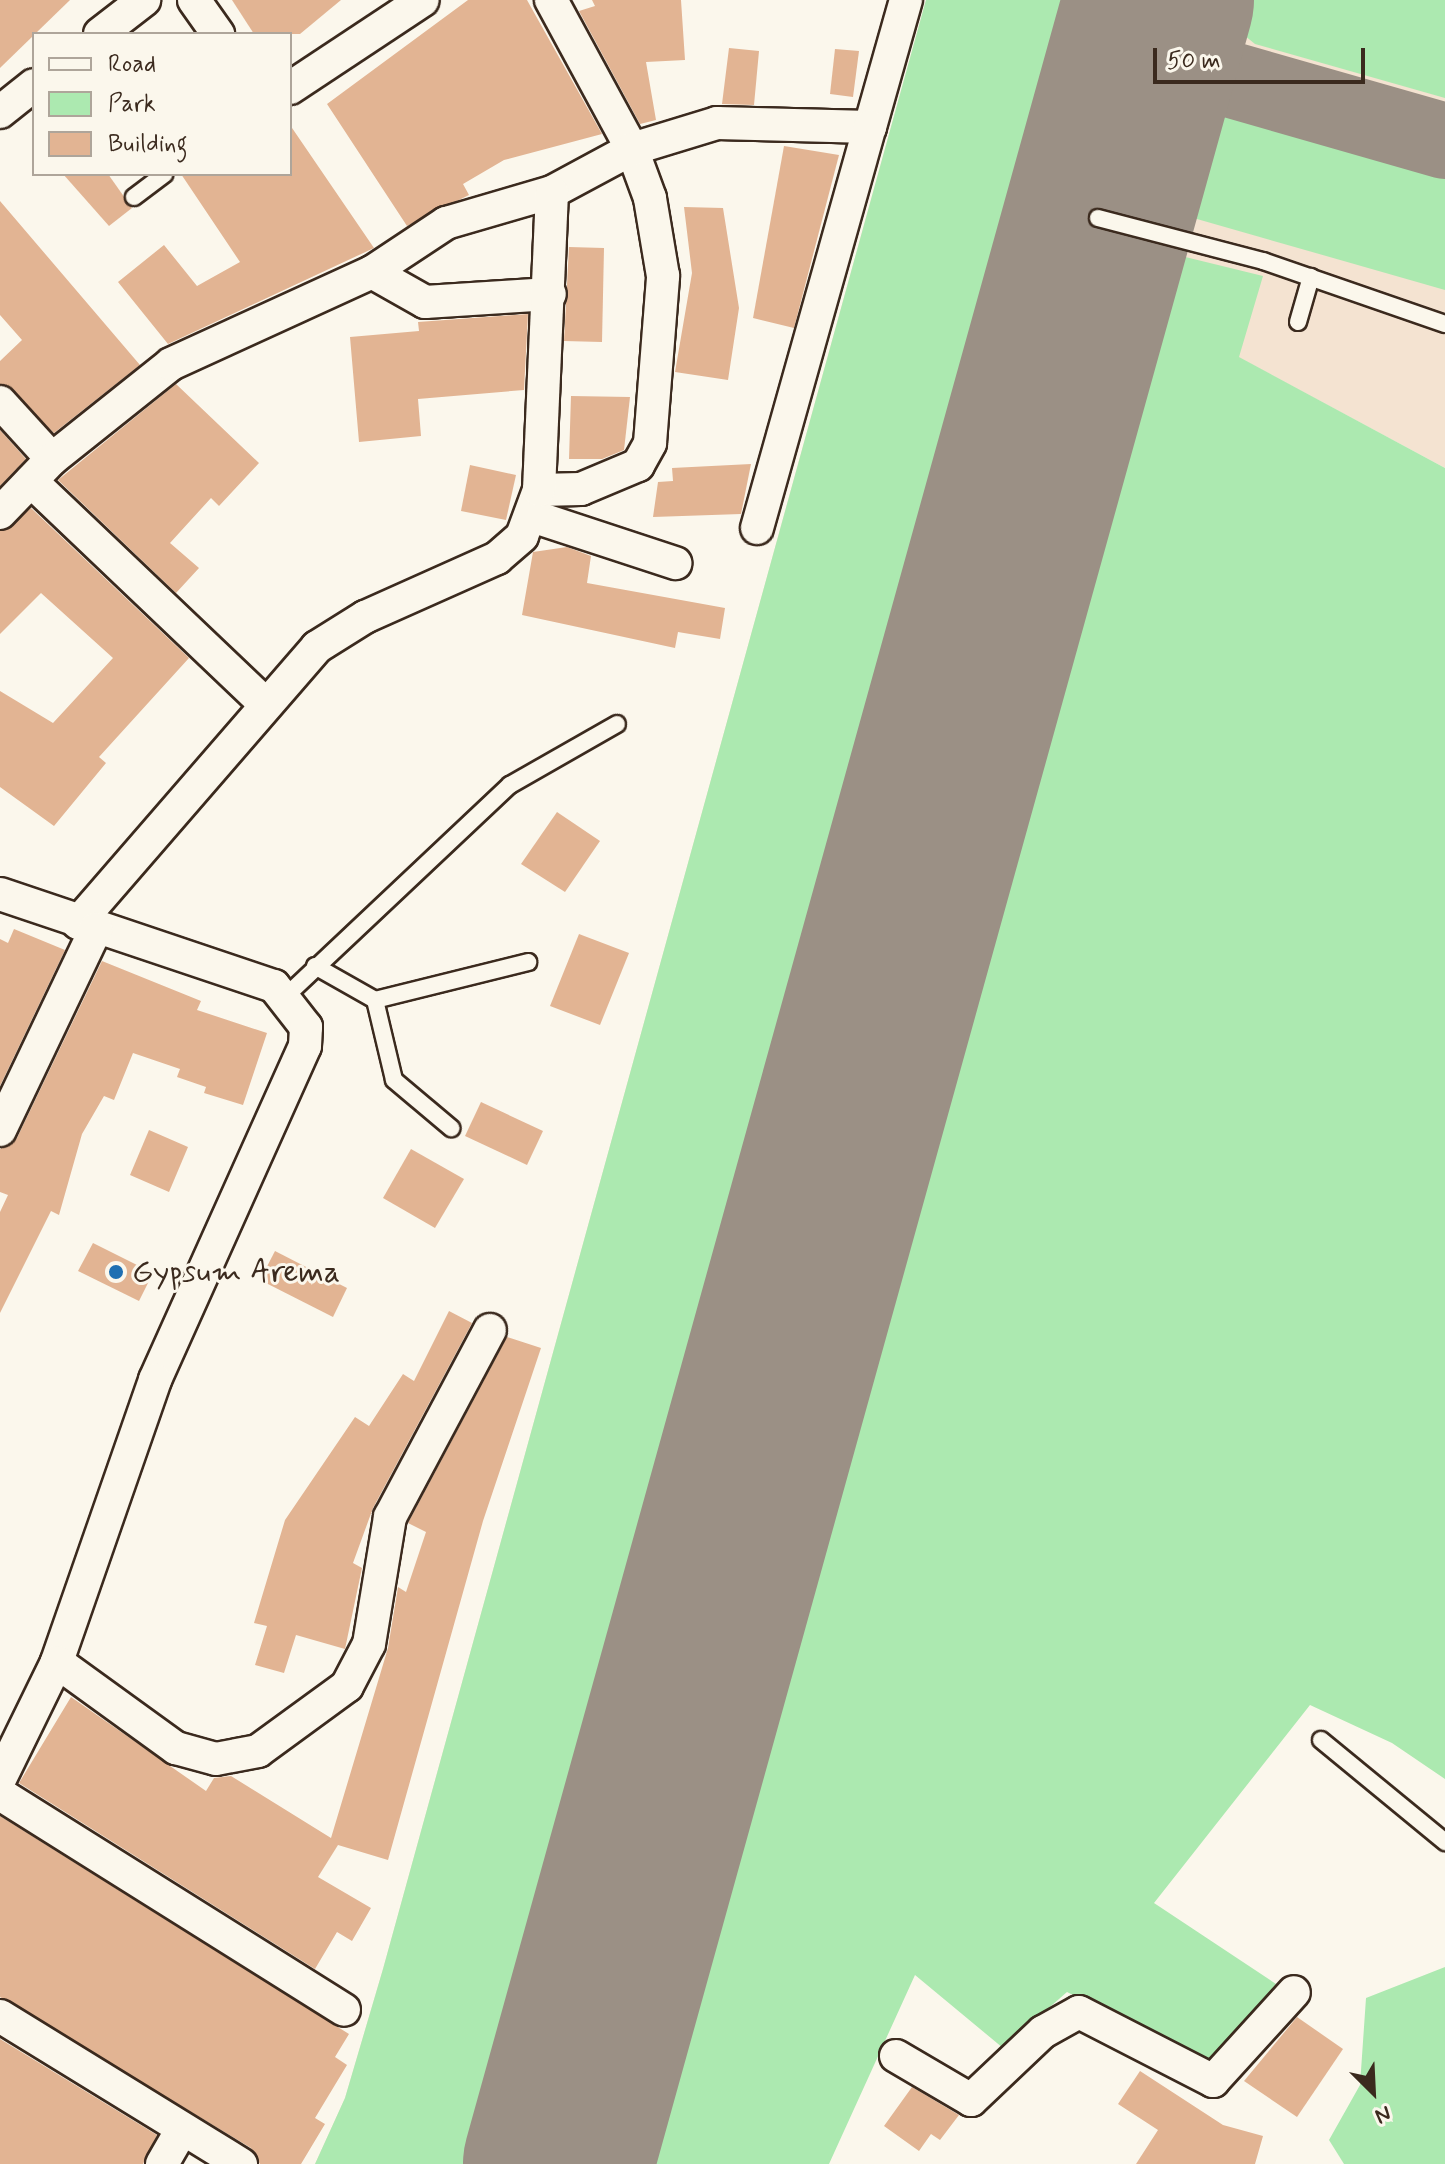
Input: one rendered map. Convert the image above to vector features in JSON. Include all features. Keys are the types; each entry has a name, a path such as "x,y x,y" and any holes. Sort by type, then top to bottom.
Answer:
{"street":[{"path":"103,32 144,0"},
{"path":"194,0 217,32"},
{"path":"292,87 423,0"},
{"path":"536,503 618,477 638,465 650,443 663,276 650,198 632,149 551,0"},
{"path":"757,528 906,0"},
{"path":"0,112 32,87"},
{"path":"0,513 42,470 196,348 372,272 446,223 552,192 632,149 717,123 870,127"},
{"path":"0,1130 87,926 263,702 339,632 514,548 536,503 550,294 552,192"},
{"path":"372,272 425,302 550,294"},
{"path":"0,402 42,470 263,702"},
{"path":"536,503 675,563"},
{"path":"0,894 286,996 306,1027 305,1046 155,1380 57,1662 2,1774 344,2010"},
{"path":"57,1662 176,1748 216,1759 258,1751 347,1686 369,1644 390,1517 490,1330"},
{"path":"896,2056 971,2100 1043,2032 1079,2012 1213,2081 1294,1992"},
{"path":"0,2016 181,2131 241,2164"},
{"path":"162,2164 181,2131"}],"lane":[{"path":"134,197 161,176"},
{"path":"1098,218 1311,277 1445,324"},
{"path":"1298,322 1311,277"},
{"path":"286,996 510,785 617,724"},
{"path":"315,966 375,1000 528,962"},
{"path":"375,1000 394,1080 451,1128"},
{"path":"1321,1740 1445,1842"}],"shaded area":[{"path":"926,0 1445,0 1445,468 1238,357 740,2164 315,2164 345,2098 383,1969"}],"green space":[{"path":"926,0 1108,0 506,2164 315,2164 345,2098 383,1969"},
{"path":"1218,0 1445,0 1445,98 1255,44 1234,27"},
{"path":"1238,99 1445,158 1445,290 1176,213 1159,182 1174,125 1193,109"},
{"path":"1169,253 1263,276 1239,357 1445,468 1445,1779 1392,1743 1310,1705 1154,1903 1276,1984 1210,2064 1067,1992 1003,2048 915,1975 829,2164 609,2164 1135,272"},
{"path":"1445,1967 1445,2164 1344,2164 1329,2140 1360,2085 1366,1998"}],"building":[{"path":"0,0 70,0 37,32 32,32 32,37 0,68"},
{"path":"232,0 341,0 300,34 253,32"},
{"path":"468,0 527,0 602,134 504,160 463,184 469,195 407,226 327,104"},
{"path":"592,0 681,0 685,60 646,62 656,120 640,124 579,11 595,6"},
{"path":"729,48 759,51 754,105 722,104"},
{"path":"835,49 859,51 853,97 830,94"},
{"path":"292,128 374,248 168,344 118,282 164,245 197,286 240,262 182,176 292,176"},
{"path":"784,146 839,155 794,328 753,318"},
{"path":"65,176 109,176 132,208 109,226"},
{"path":"0,201 140,365 54,433 0,384 0,361 22,340 0,315"},
{"path":"684,207 723,208 739,308 728,380 675,372 692,273"},
{"path":"569,247 604,248 602,342 564,341"},
{"path":"528,314 524,390 418,399 421,436 359,442 350,337 419,331 418,322"},
{"path":"176,384 259,463 219,506 211,498 170,543 199,568 176,593 58,480"},
{"path":"571,396 630,397 624,450 602,459 569,459"},
{"path":"0,430 26,459 0,486"},
{"path":"751,464 741,514 653,517 658,482 673,481 672,468"},
{"path":"470,465 516,475 506,520 461,511"},
{"path":"31,508 189,658 99,757 106,763 54,826 0,787 0,691 53,723 113,658 41,593 0,634 0,531"},
{"path":"567,547 591,556 587,583 725,608 720,639 678,632 675,648 522,615 533,552"},
{"path":"557,812 600,841 565,892 521,864"},
{"path":"14,929 65,950 0,1086 0,939 8,943"},
{"path":"579,934 629,953 600,1025 550,1006"},
{"path":"102,961 201,1001 197,1010 267,1033 243,1105 204,1093 206,1087 177,1077 180,1069 133,1053 114,1100 104,1096 82,1134 59,1215 51,1211 0,1313 0,1212 8,1195 0,1192 0,1149 17,1138"},
{"path":"481,1102 543,1131 527,1165 465,1136"},
{"path":"149,1130 188,1147 169,1192 130,1175"},
{"path":"411,1149 464,1179 435,1228 383,1198"},
{"name":"Gypsum Arema","path":"93,1243 153,1273 139,1301 78,1271"},
{"path":"275,1251 347,1288 333,1317 260,1280"},
{"path":"449,1311 472,1323 373,1508 353,1563 362,1568 345,1649 296,1635 284,1673 255,1665 267,1626 254,1623 285,1520 355,1417 369,1426 403,1374 414,1381"},
{"path":"507,1337 541,1348 483,1521 388,1860 338,1845 318,1877 371,1908 352,1941 337,1932 315,1969 19,1783 71,1697 206,1791 214,1778 231,1776 331,1838 388,1648 398,1587 406,1592 426,1532 408,1523"},
{"path":"0,1816 349,2034 335,2057 347,2065 315,2118 325,2124 301,2164 260,2164 251,2148 0,1997"},
{"path":"1297,2017 1343,2049 1297,2117 1244,2081"},
{"path":"0,2039 157,2135 143,2164 0,2164"},
{"path":"1140,2071 1223,2125 1263,2136 1255,2164 1136,2164 1158,2130 1118,2104"},
{"path":"912,2087 959,2115 940,2140 931,2134 919,2151 884,2126"}],"taxiway":[{"path":"1130,104 1190,68 1169,41 1161,0"},
{"path":"1190,68 1445,141"}],"runway":[{"path":"558,2164 1159,0"}],"place":[{"name":"Gypsum Arema","path":"116,1272"}]}
